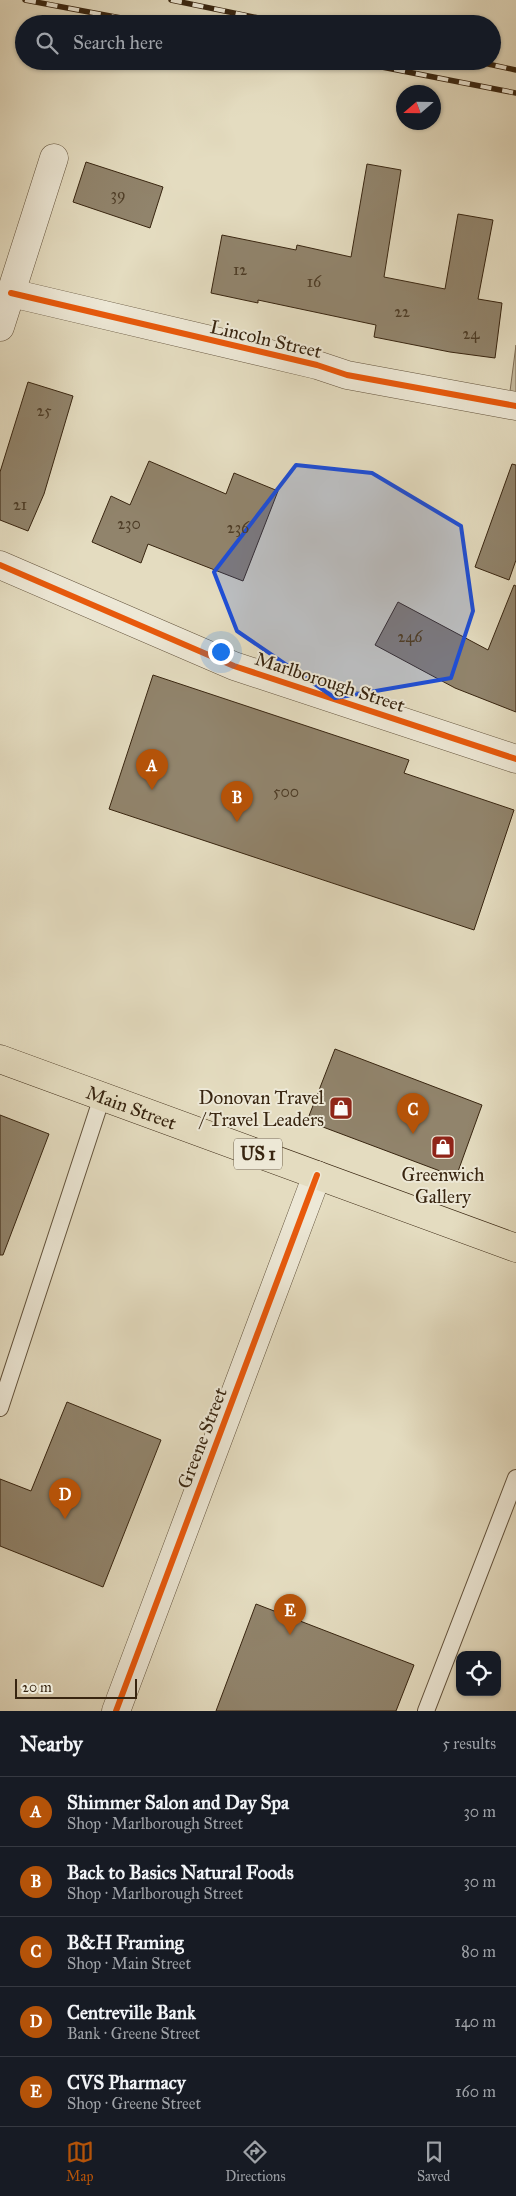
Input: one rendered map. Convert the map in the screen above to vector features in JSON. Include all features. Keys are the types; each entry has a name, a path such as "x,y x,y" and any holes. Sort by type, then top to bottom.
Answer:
{"main road":[{"name":"Main Street","path":"0,1060 516,1248"}],"street":[{"path":"0,327 54,158"},
{"name":"Lincoln Street","path":"10,293 317,365 347,375 516,406"},
{"name":"Marlborough Street","path":"0,565 234,666 516,759"},
{"name":"Greene Street","path":"116,1711 317,1175"}],"lane":[{"path":"0,1408 102,1097"},
{"path":"426,1711 516,1478"}],"highlighted area":[{"path":"296,465 372,473 461,526 473,611 451,678 335,698 237,631 214,572"}],"shaded area":[{"path":"516,345 516,406 509,399"}],"building":[{"path":"86,162 163,187 150,228 73,202"},
{"path":"367,164 401,170 384,277 445,289 458,214 493,220 478,299 502,303 495,358 450,352 374,337 376,325 258,300 258,303 211,293 222,235 296,250 297,245 351,257"},
{"path":"28,382 73,396 44,494 28,531 0,520 0,472"},
{"path":"149,461 226,494 234,473 278,491 243,581 148,544 141,563 92,542 111,496 130,505"},
{"path":"512,464 516,465 516,560 509,580 475,567"},
{"path":"514,585 516,586 516,712 455,688 375,645 398,602 488,650"},
{"path":"153,675 409,760 404,773 514,810 474,930 109,809"},
{"path":"335,1049 482,1105 456,1177 307,1121"},
{"path":"0,1115 49,1134 3,1255 0,1255"},
{"path":"67,1402 161,1440 103,1587 0,1546 0,1479 31,1491"},
{"path":"256,1604 414,1665 396,1711 216,1711"}],"railway":[{"path":"25,0 105,15"},
{"path":"171,0 244,15"},
{"path":"501,67 516,70"},
{"path":"397,70 516,93"}],"cycle path":[{"path":"11,293 317,365 347,375 516,406"},
{"path":"0,565 234,666 516,759"},
{"path":"116,1711 317,1175"}],"place":[{"name":"Shimmer Salon and Day Spa","path":"152,790"},
{"name":"Back to Basics Natural Foods","path":"237,822"},
{"name":"Donovan Travel / Travel Leaders","path":"341,1108"},
{"name":"B&H Framing","path":"413,1134"},
{"name":"Greenwich Gallery","path":"443,1147"},
{"name":"Centreville Bank","path":"65,1519"},
{"name":"CVS Pharmacy","path":"290,1635"}]}
